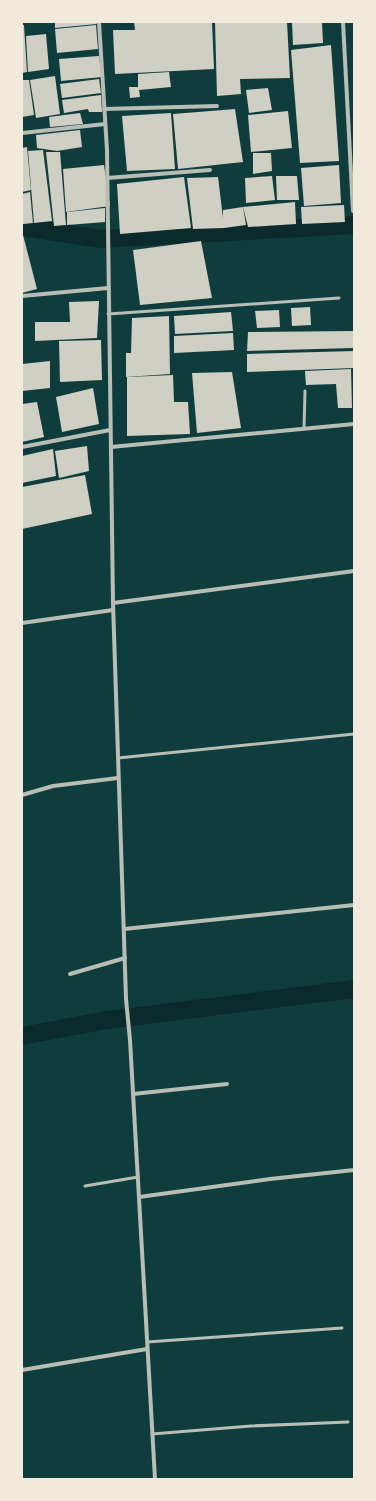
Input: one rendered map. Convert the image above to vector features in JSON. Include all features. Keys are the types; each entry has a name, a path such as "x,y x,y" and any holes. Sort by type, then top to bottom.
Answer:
{"street":[{"path":"99,22 107,178 113,610 126,999 130,1040 155,1479"},
{"path":"343,22 353,210"},
{"path":"104,109 217,106"},
{"path":"22,133 105,124"},
{"path":"107,178 210,170"},
{"path":"22,296 108,288"},
{"path":"111,447 354,424"},
{"path":"22,447 110,430"},
{"path":"113,603 354,571"},
{"path":"22,623 113,610"},
{"path":"22,795 53,786 118,778"},
{"path":"124,929 354,905"},
{"path":"70,974 125,958"},
{"path":"133,1094 227,1084"},
{"path":"139,1198 270,1179 354,1170"},
{"path":"22,1370 147,1349"}],"lane":[{"path":"108,314 339,298"},
{"path":"304,429 305,391"},
{"path":"118,758 354,734"},
{"path":"85,1186 138,1177"},
{"path":"147,1342 342,1328"},
{"path":"152,1434 251,1426 348,1422"}],"building":[{"path":"55,22 96,22 97,24 55,28"},
{"path":"134,22 212,22 214,69 115,74 113,30 135,30"},
{"path":"215,22 287,22 290,78 240,79 241,94 217,96"},
{"path":"292,22 322,22 323,43 293,45"},
{"path":"22,25 24,25 27,72 22,73"},
{"path":"96,25 98,49 57,53 55,29"},
{"path":"46,34 49,69 28,72 26,36"},
{"path":"331,45 339,161 300,163 291,50"},
{"path":"99,56 102,77 61,81 59,59"},
{"path":"169,72 171,87 139,90 140,97 130,98 129,87 138,87 138,74"},
{"path":"55,76 60,114 36,118 30,80"},
{"path":"99,79 101,93 62,98 60,84"},
{"path":"22,80 29,80 34,115 22,117"},
{"path":"268,88 272,110 249,113 246,90"},
{"path":"101,95 102,112 89,112 88,109 64,113 62,100"},
{"path":"235,109 243,162 178,169 173,114"},
{"path":"288,111 292,148 251,152 248,115"},
{"path":"80,113 83,124 50,127 49,117"},
{"path":"171,113 175,169 127,171 122,116"},
{"path":"80,130 82,147 57,151 37,148 36,135"},
{"path":"27,147 31,190 22,192 22,148"},
{"path":"43,150 52,221 34,223 28,151"},
{"path":"46,152 60,152 66,225 54,226"},
{"path":"253,153 271,153 272,171 253,174"},
{"path":"104,165 110,206 66,212 63,169"},
{"path":"339,165 341,203 304,206 301,168"},
{"path":"272,176 275,200 246,203 245,178"},
{"path":"276,176 297,176 299,200 277,200"},
{"path":"184,177 191,228 120,234 117,184"},
{"path":"218,177 223,218 223,210 243,207 246,225 224,228 193,229 187,178"},
{"path":"30,192 33,223 23,224 22,194"},
{"path":"295,202 296,224 248,227 243,207"},
{"path":"344,205 345,222 302,224 301,207"},
{"path":"105,208 105,222 67,225 67,212"},
{"path":"22,231 37,289 22,293"},
{"path":"201,241 212,298 140,305 133,250"},
{"path":"99,301 97,338 35,341 35,322 70,322 69,302"},
{"path":"310,307 311,325 292,326 291,308"},
{"path":"279,310 280,327 257,328 255,311"},
{"path":"231,312 233,331 175,334 174,316"},
{"path":"169,316 170,374 126,377 126,353 131,353 132,318"},
{"path":"354,331 354,348 247,351 248,332"},
{"path":"233,333 234,350 174,353 174,336"},
{"path":"101,340 102,380 60,382 59,341"},
{"path":"354,351 354,368 247,372 247,354"},
{"path":"50,361 50,388 22,391 22,364"},
{"path":"351,369 352,408 338,408 336,384 306,385 305,371"},
{"path":"232,372 241,428 197,433 192,373"},
{"path":"173,375 174,402 188,402 190,434 127,436 127,377"},
{"path":"93,388 99,424 62,432 56,397"},
{"path":"37,402 44,437 22,442 22,404"},
{"path":"87,446 89,471 59,478 55,451"},
{"path":"53,449 56,476 22,483 22,456"},
{"path":"85,475 92,514 22,529 22,487"}],"waterway":[{"path":"22,227 101,239 354,225"},
{"path":"22,1036 107,1020 354,989"}]}
